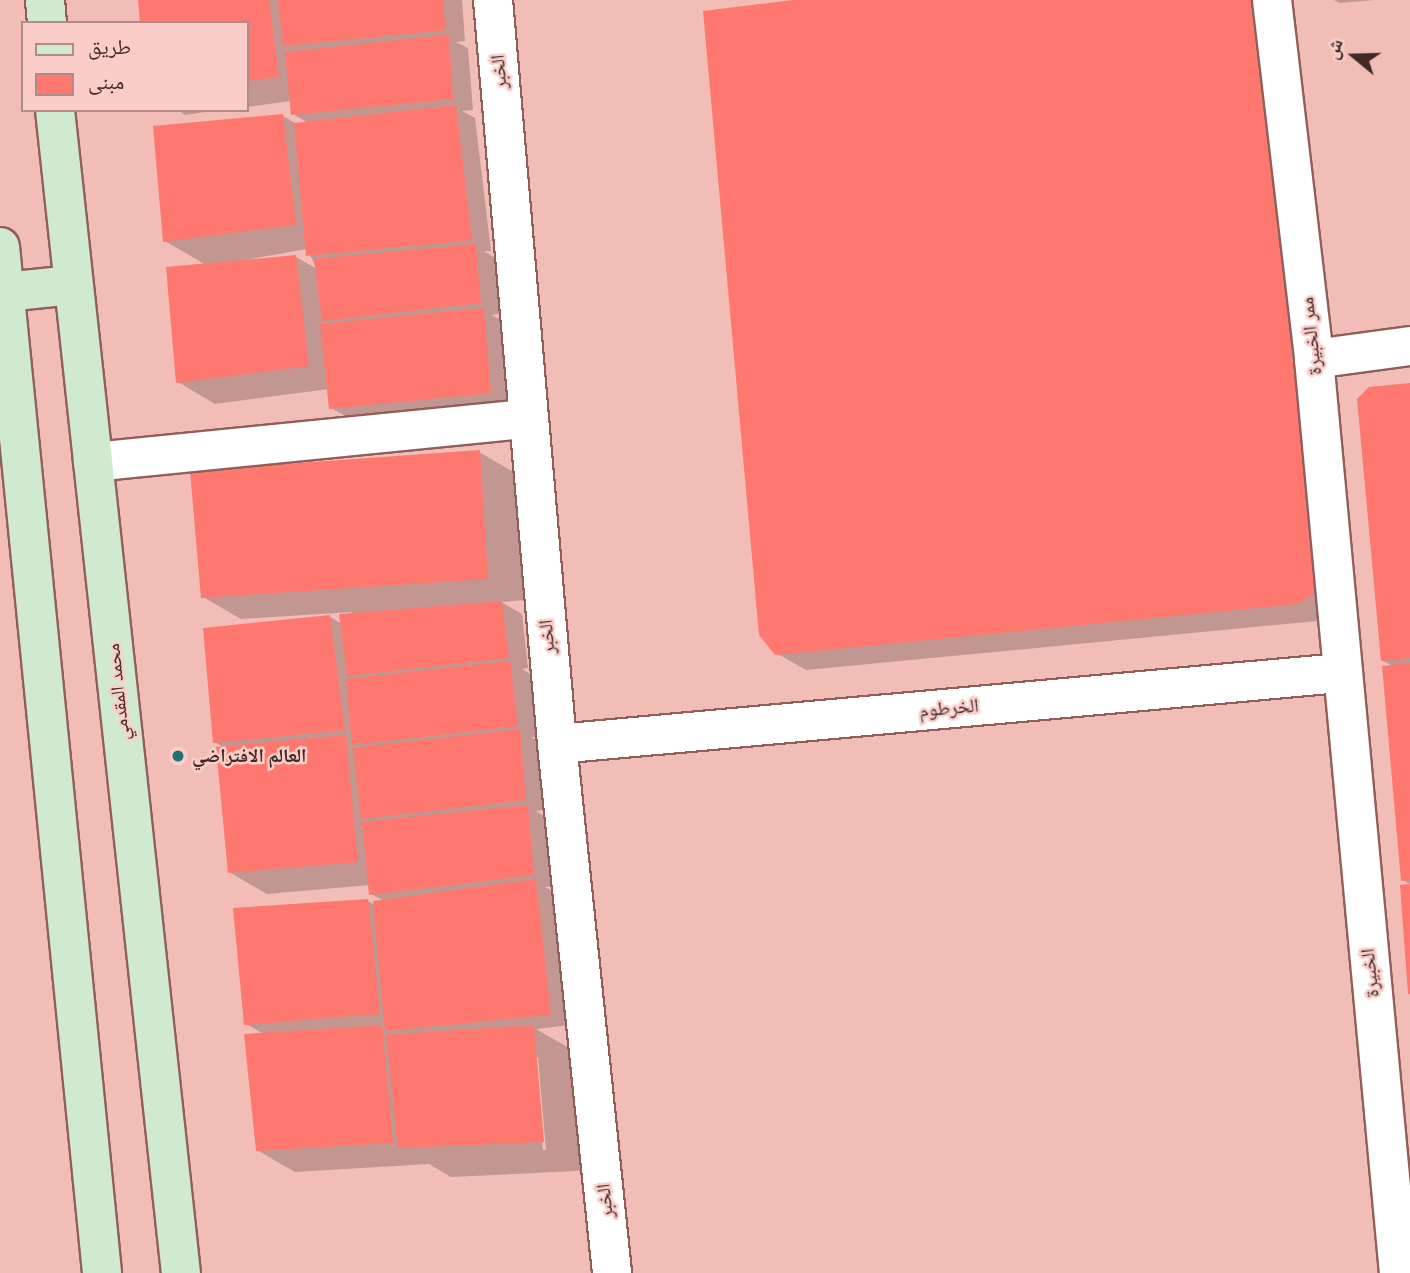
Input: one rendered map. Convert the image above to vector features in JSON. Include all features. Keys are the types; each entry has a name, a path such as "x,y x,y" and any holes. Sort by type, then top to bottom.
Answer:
{"street":[{"path":"44,0 47,21"},
{"name":"الخبر","path":"493,0 557,744 612,1273"},
{"name":"ممر الخبيرة","path":"1272,0 1314,359 1340,673"},
{"name":"محمد المقدمي","path":"55,112 181,1273"},
{"path":"0,247 5,292 8,385 102,1273"},
{"path":"5,292 73,285"},
{"path":"1314,359 1410,346"},
{"path":"93,462 527,419"},
{"name":"الخرطوم","path":"557,744 1340,673"},
{"name":"الخبيرة","path":"1340,673 1399,1273"}],"building":[{"path":"138,0 269,0 279,77 248,81 248,21 140,21"},
{"path":"278,0 443,0 446,30 283,46"},
{"path":"793,0 1255,0 1317,591 1298,604 775,655 759,635 703,11"},
{"path":"449,35 453,99 291,115 285,52"},
{"path":"456,105 472,240 306,256 294,123"},
{"path":"283,114 296,225 163,242 153,126"},
{"path":"476,244 481,303 322,321 314,259"},
{"path":"296,255 309,366 176,383 166,267"},
{"path":"484,308 491,393 329,409 320,324"},
{"path":"1410,383 1410,658 1381,661 1357,399 1369,387"},
{"path":"480,450 488,579 201,598 190,471"},
{"path":"502,601 509,658 347,676 339,614"},
{"path":"330,615 345,730 213,743 203,628"},
{"path":"510,661 518,726 352,745 346,679"},
{"path":"1410,663 1410,880 1401,881 1382,666"},
{"path":"520,729 526,800 361,819 353,748"},
{"path":"346,735 358,862 228,873 216,747"},
{"path":"528,805 534,875 369,895 362,822"},
{"path":"536,879 551,1015 385,1031 373,901"},
{"path":"1410,884 1410,994 1408,994 1400,885"},
{"path":"368,899 380,1014 244,1025 233,908"},
{"path":"382,1025 393,1143 256,1151 244,1034"},
{"path":"534,1025 544,1142 398,1148 386,1035"}],"place":[{"name":"العالم الافتراضي","path":"178,756"}]}
